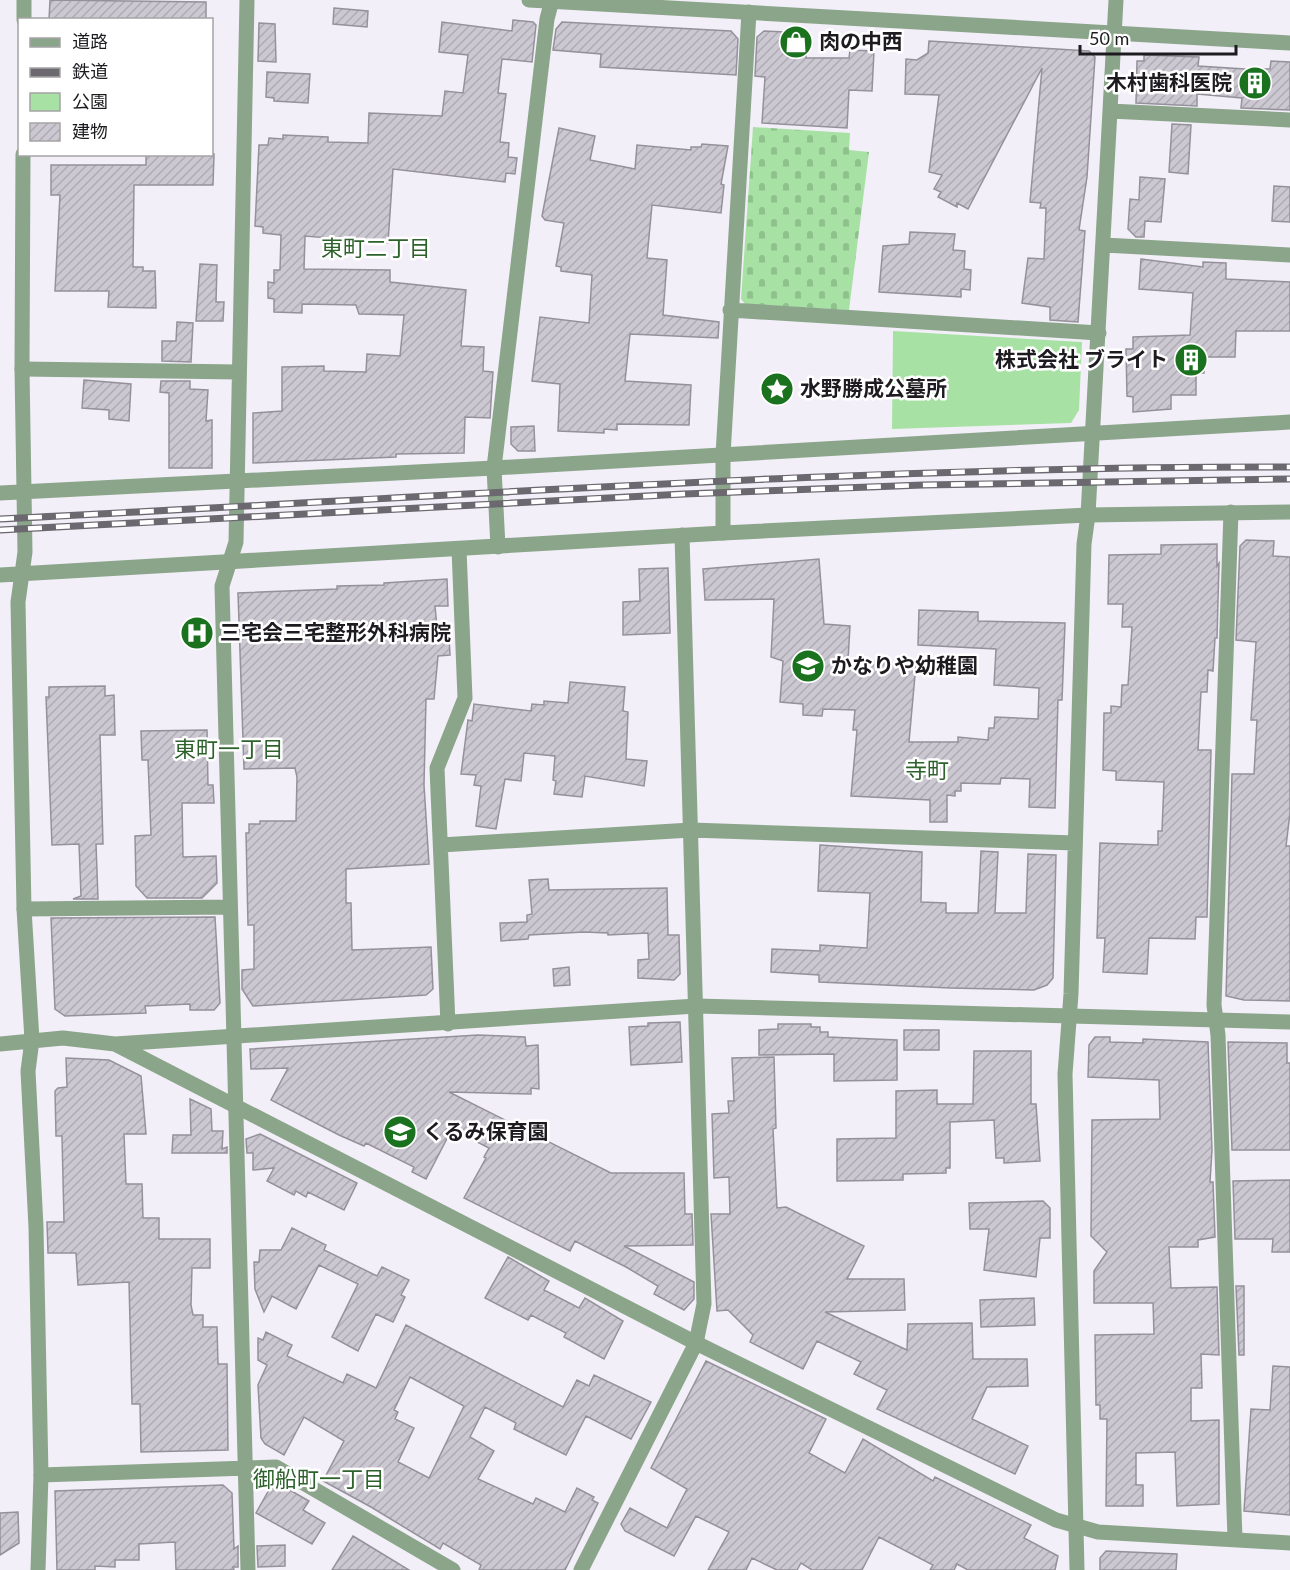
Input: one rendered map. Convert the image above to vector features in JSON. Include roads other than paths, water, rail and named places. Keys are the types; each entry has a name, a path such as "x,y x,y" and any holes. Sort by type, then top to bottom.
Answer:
{"street":[{"path":"24,0 24,18"},
{"path":"247,0 236,542 222,586 232,1037 237,1108 248,1570"},
{"path":"529,0 1290,43"},
{"path":"1077,1570 1066,1191 1068,1015 1071,994 1084,544 1094,431 1116,0"},
{"path":"498,547 494,468 547,19 552,1"},
{"path":"723,533 723,455 730,310 749,12"},
{"path":"1110,111 1290,120"},
{"path":"23,156 22,369 25,552 18,602 24,909 32,1040 28,1071 36,1227 41,1475 38,1570"},
{"path":"1104,245 1290,255"},
{"path":"730,310 1099,333"},
{"path":"22,369 239,372"},
{"path":"0,494 723,455 1094,431 1290,422"},
{"path":"1231,512 1215,1019 1235,1539"},
{"path":"0,575 682,535 1088,515 1290,512"},
{"path":"581,1570 696,1342 704,1304 682,535"},
{"path":"448,1024 437,768 465,698 459,549"},
{"path":"441,846 691,830 1075,843"},
{"path":"24,909 230,907"},
{"path":"0,1044 63,1038 115,1044 696,1006 1290,1022"},
{"path":"115,1044 696,1342 1056,1520 1098,1532 1290,1543"},
{"path":"41,1475 276,1467 453,1570"}],"railway":[{"path":"0,519 806,477 1128,468 1290,467"},
{"path":"0,530 684,494 923,485 1290,479"}],"place":[{"name":"肉の中西","path":"796,42"},
{"name":"木村歯科医院","path":"1255,83"},
{"name":"株式会社 ブライト","path":"1191,360"},
{"name":"水野勝成公墓所","path":"777,389"},
{"name":"三宅会三宅整形外科病院","path":"197,633"},
{"name":"かなりや幼稚園","path":"808,666"},
{"name":"くるみ保育園","path":"400,1132"}],"district":[{"name":"東町二丁目","path":"376,248"},
{"name":"東町一丁目","path":"229,749"},
{"name":"寺町","path":"927,770"},
{"name":"御船町一丁目","path":"319,1479"}]}
